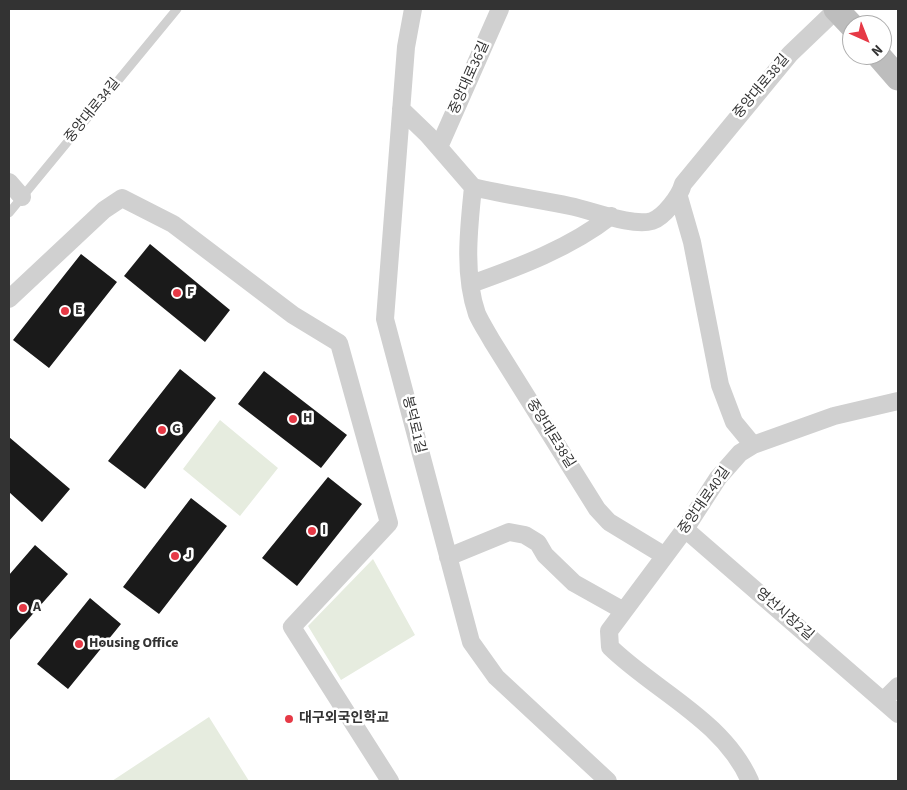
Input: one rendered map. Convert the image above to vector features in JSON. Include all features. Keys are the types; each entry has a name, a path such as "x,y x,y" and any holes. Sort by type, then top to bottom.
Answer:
{"main road":[{"path":"887,65 898,78"}],"street":[{"name":"봉덕로1길","path":"413,9 406,47 385,319 471,642 496,677 608,781"},
{"name":"중앙대로36길","path":"439,147 500,9"},
{"name":"중앙대로38길","path":"665,556 609,522 597,509 492,341 478,314 471,284 469,226 473,187 636,223 653,220 679,197 683,184 790,54 836,9"},
{"path":"401,109 439,147 473,187"},
{"path":"9,182 22,197"},
{"path":"679,197 696,261 720,385 734,422 753,445"},
{"path":"9,299 104,210 122,198 173,224 292,315 339,343 389,523 292,627 390,781"},
{"path":"471,284 504,273 590,232 611,216"},
{"name":"중앙대로40길","path":"750,781 729,748 694,713 633,669 610,647 609,631 685,529 718,478 740,453 753,445 834,416 898,401"},
{"name":"영선시장2길","path":"685,529 898,714"},
{"path":"448,557 509,532 525,535 538,543 545,555 574,583 624,611"},
{"path":"883,701 898,686"}],"lane":[{"name":"중앙대로34길","path":"9,213 177,9"}],"shaded area":[{"path":"220,420 278,468 240,516 183,469"},
{"path":"373,559 415,635 341,680 308,626"},
{"path":"209,717 249,781 112,781"}],"building":[{"name":"F","path":"150,244 230,310 205,342 124,276"},
{"name":"E","path":"81,254 117,282 49,368 13,340"},
{"name":"G","path":"180,369 216,398 145,489 108,461"},
{"name":"H","path":"264,371 347,435 321,468 238,404"},
{"path":"9,437 70,489 42,522 9,492"},
{"name":"I","path":"328,477 362,504 297,586 262,558"},
{"name":"J","path":"191,498 227,526 159,614 123,587"},
{"name":"A","path":"35,545 68,574 9,641 9,575"},
{"name":"Housing Office","path":"90,598 121,624 68,689 37,664"}],"place":[{"name":"F","path":"177,293"},
{"name":"E","path":"65,311"},
{"name":"H","path":"293,419"},
{"name":"G","path":"162,430"},
{"name":"I","path":"312,531"},
{"name":"J","path":"175,556"},
{"name":"A","path":"23,608"},
{"name":"Housing Office","path":"79,644"},
{"name":"대구외국인학교","path":"289,719"}]}
